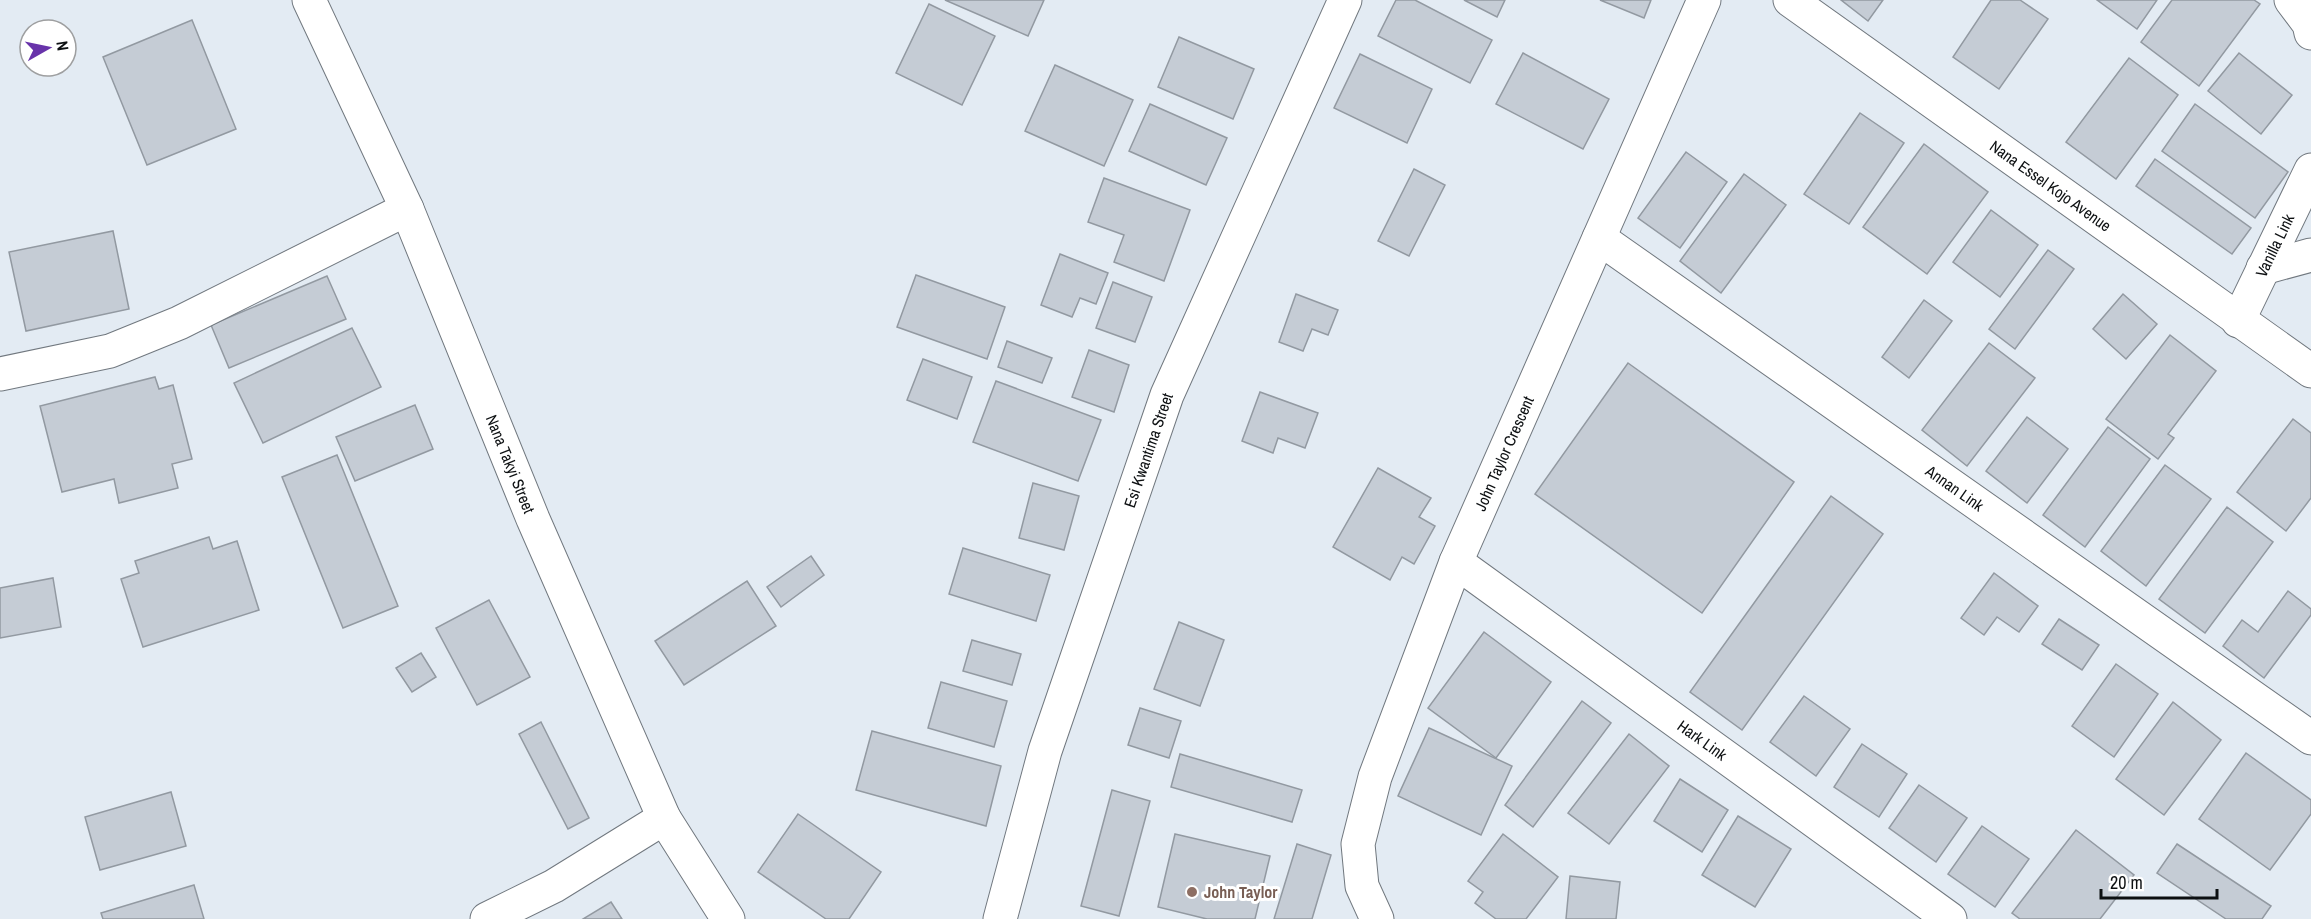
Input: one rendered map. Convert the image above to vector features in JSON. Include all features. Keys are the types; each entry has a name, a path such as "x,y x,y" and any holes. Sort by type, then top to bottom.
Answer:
{"street":[{"name":"Nana Takyi Street","path":"309,0 407,209 533,519 664,818 728,919"},
{"name":"Esi Kwantima Street","path":"1000,919 1045,751 1167,395 1345,0"},
{"name":"John Taylor Crescent","path":"1377,919 1362,885 1358,844 1375,777 1456,562 1704,0"},
{"name":"Nana Essel Kojo Avenue","path":"1790,0 2311,371"},
{"path":"2291,0 2309,24 2311,33"},
{"name":"Vanilla Link","path":"2238,321 2311,170"},
{"path":"0,374 110,351 179,323 407,209"},
{"name":"Annan Link","path":"1599,238 2311,738"},
{"path":"2263,268 2311,255"},
{"name":"Hark Link","path":"1456,562 1950,919"},
{"path":"487,919 554,886 664,818"}],"building":[{"path":"945,0 1044,0 1028,36"},
{"path":"1396,0 1415,0 1492,40 1470,83 1378,36"},
{"path":"1464,0 1505,0 1497,17"},
{"path":"1600,0 1651,0 1644,18"},
{"path":"1841,0 1883,0 1868,21"},
{"path":"1991,0 2020,0 2048,19 1999,89 1953,57"},
{"path":"2097,0 2157,0 2137,29"},
{"path":"2172,0 2254,0 2260,4 2199,86 2141,42"},
{"path":"929,4 995,36 962,105 896,73"},
{"path":"192,20 236,129 147,165 103,57"},
{"path":"1179,37 1254,69 1233,119 1158,87"},
{"path":"1523,53 1609,99 1583,149 1496,104"},
{"path":"2239,53 2292,95 2261,134 2208,91"},
{"path":"1360,54 1432,89 1407,143 1334,108"},
{"path":"2129,58 2178,95 2116,179 2066,142"},
{"path":"1055,65 1133,100 1104,166 1025,131"},
{"path":"1150,104 1227,138 1206,185 1129,151"},
{"path":"2195,104 2288,172 2255,218 2162,151"},
{"path":"1860,113 1904,143 1849,224 1804,194"},
{"path":"1924,144 1988,192 1927,274 1863,227"},
{"path":"1686,152 1727,182 1680,248 1638,218"},
{"path":"2155,159 2251,228 2232,254 2136,186"},
{"path":"1414,169 1445,185 1409,256 1378,241"},
{"path":"1744,174 1786,205 1721,293 1680,261"},
{"path":"1104,178 1190,210 1164,281 1114,262 1124,235 1088,222"},
{"path":"1991,210 2038,245 2000,297 1953,262"},
{"path":"113,231 129,309 26,331 9,252"},
{"path":"2048,250 2074,269 2015,349 1989,329"},
{"path":"1060,254 1108,273 1096,304 1080,298 1072,317 1041,305"},
{"path":"916,275 1005,307 987,359 897,327"},
{"path":"327,276 346,319 229,368 211,325"},
{"path":"1113,282 1152,297 1135,342 1096,328"},
{"path":"1296,294 1338,310 1328,335 1312,329 1303,351 1279,342"},
{"path":"2123,294 2157,324 2126,359 2093,329"},
{"path":"1924,300 1952,321 1909,378 1882,357"},
{"path":"352,328 381,387 263,443 234,383"},
{"path":"2170,335 2216,371 2168,434 2174,438 2158,459 2106,419"},
{"path":"1007,341 1052,358 1042,383 998,367"},
{"path":"1989,343 2035,378 1967,466 1922,430"},
{"path":"1089,350 1129,365 1114,412 1072,397"},
{"path":"923,359 972,377 957,419 907,400"},
{"path":"1628,363 1794,482 1702,613 1535,494"},
{"path":"155,377 159,389 173,385 192,459 172,464 178,488 119,503 114,479 62,492 40,406"},
{"path":"996,381 1101,420 1078,481 973,442"},
{"path":"1260,392 1318,413 1305,448 1278,438 1273,453 1242,441"},
{"path":"415,405 433,449 355,481 336,437"},
{"path":"2027,417 2068,449 2027,503 1986,471"},
{"path":"2293,419 2311,433 2311,498 2286,531 2237,492"},
{"path":"2108,427 2150,459 2085,547 2043,515"},
{"path":"337,455 398,606 343,628 282,477"},
{"path":"2165,465 2211,499 2146,586 2101,551"},
{"path":"1378,468 1431,498 1419,517 1435,526 1414,564 1402,557 1390,580 1333,547"},
{"path":"1033,483 1079,496 1064,550 1019,538"},
{"path":"1831,496 1883,534 1742,730 1690,692"},
{"path":"2227,507 2273,542 2205,633 2159,599"},
{"path":"209,537 213,549 237,541 259,610 143,647 121,579 139,573 135,561"},
{"path":"963,548 1050,575 1036,621 949,594"},
{"path":"811,556 824,575 781,607 767,587"},
{"path":"1994,573 2038,606 2019,632 1997,617 1984,635 1961,618"},
{"path":"53,578 61,627 0,638 0,588"},
{"path":"747,581 776,626 684,685 655,641"},
{"path":"2288,591 2311,609 2311,615 2264,678 2223,646 2242,620 2258,632"},
{"path":"489,600 530,677 477,705 436,628"},
{"path":"2059,619 2099,645 2082,670 2042,644"},
{"path":"1179,622 1224,640 1200,706 1154,689"},
{"path":"1484,632 1551,682 1496,758 1428,708"},
{"path":"972,640 1021,654 1012,685 963,671"},
{"path":"421,653 436,677 412,692 396,668"},
{"path":"2116,664 2158,694 2114,757 2072,726"},
{"path":"941,682 1007,701 994,747 928,728"},
{"path":"1804,696 1850,729 1816,776 1770,742"},
{"path":"1582,701 1611,723 1533,827 1505,805"},
{"path":"2173,702 2221,740 2164,815 2116,779"},
{"path":"1140,708 1181,721 1169,758 1128,745"},
{"path":"541,722 589,818 568,829 519,734"},
{"path":"1429,728 1512,766 1481,835 1398,796"},
{"path":"872,731 1001,766 986,826 856,790"},
{"path":"1629,734 1669,766 1609,844 1568,813"},
{"path":"1862,744 1907,774 1879,817 1834,787"},
{"path":"2246,753 2311,800 2311,814 2270,870 2199,819"},
{"path":"1180,754 1302,790 1292,822 1171,787"},
{"path":"1680,779 1728,810 1702,852 1654,821"},
{"path":"1919,785 1967,818 1936,862 1889,828"},
{"path":"1112,790 1150,801 1119,916 1081,906"},
{"path":"171,792 186,846 100,870 85,817"},
{"path":"798,814 881,872 849,919 826,919 758,872"},
{"path":"1738,816 1791,849 1755,907 1702,875"},
{"path":"1982,826 2029,859 1995,907 1948,874"},
{"path":"2076,830 2134,875 2100,919 2020,919 2012,913"},
{"path":"1175,834 1270,856 1255,919 1207,919 1158,907"},
{"path":"1503,834 1558,877 1526,919 1496,919 1475,903 1483,892 1468,881"},
{"path":"1297,844 1331,855 1312,919 1274,919"},
{"path":"2177,844 2271,906 2262,919 2226,919 2157,873"},
{"path":"1570,876 1620,882 1616,919 1566,919"},
{"path":"194,885 204,919 103,919 101,913"},
{"path":"611,902 622,919 583,919"}],"place":[{"name":"John Taylor","path":"1192,892"}]}
